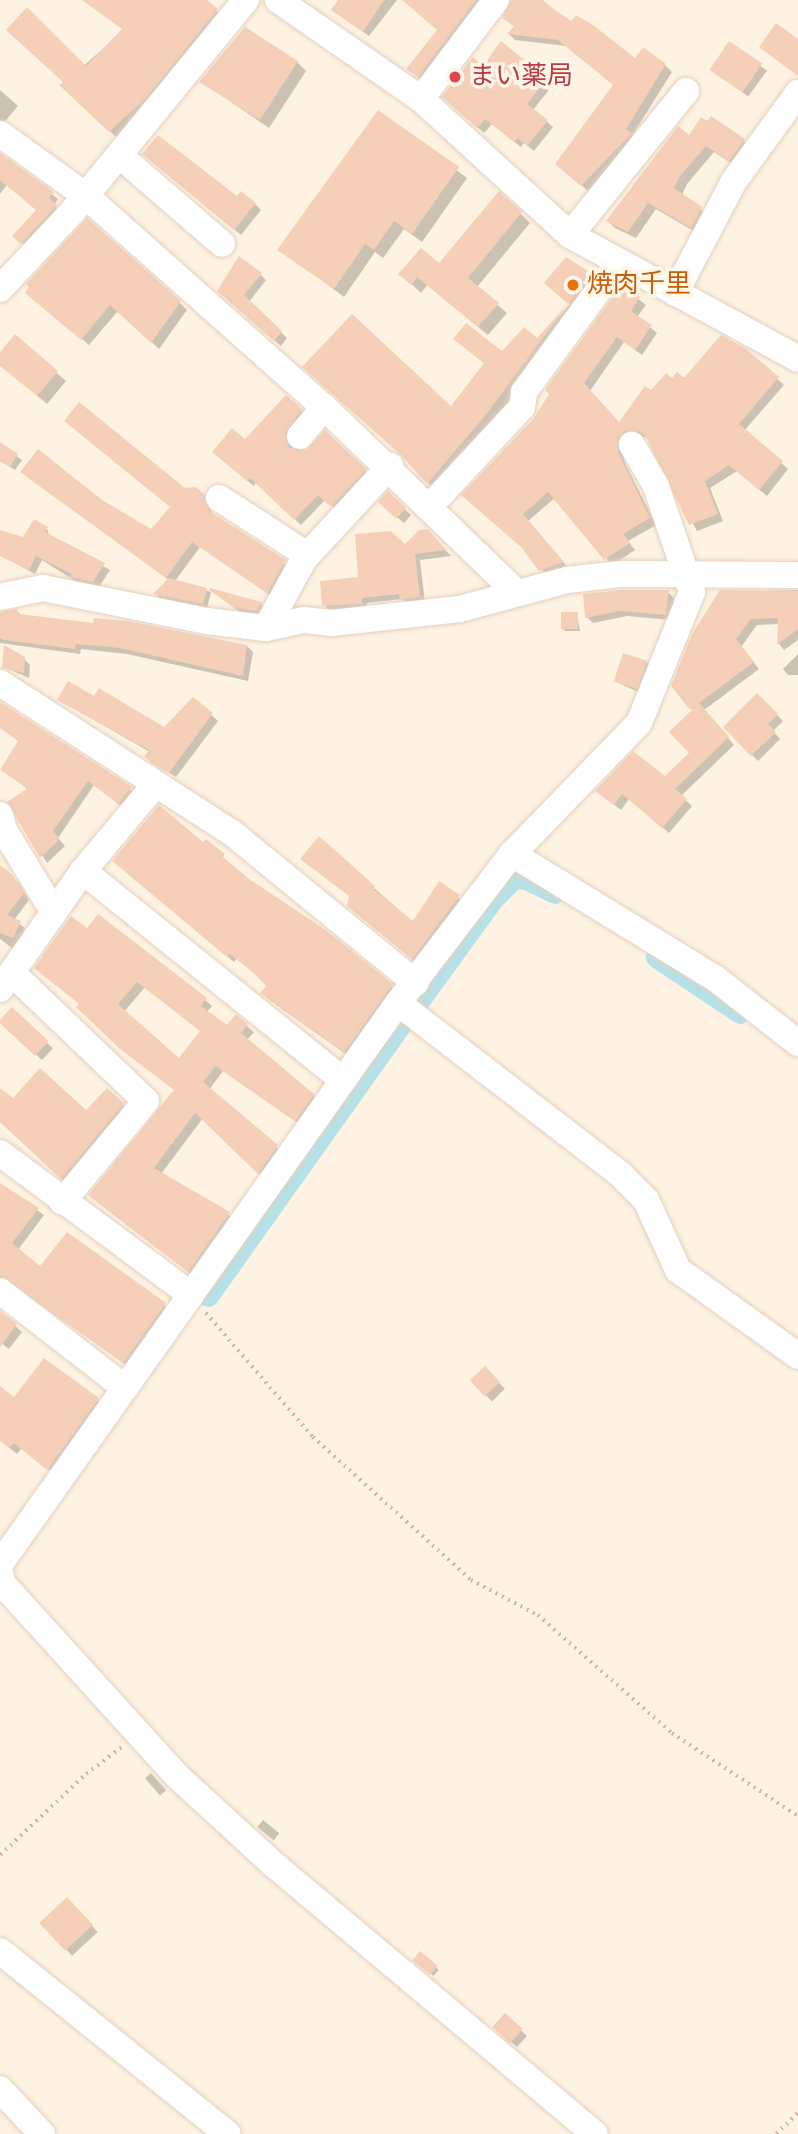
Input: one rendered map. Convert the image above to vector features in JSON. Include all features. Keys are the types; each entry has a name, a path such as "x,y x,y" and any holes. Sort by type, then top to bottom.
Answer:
{"street":[{"path":"0,289 86,196 246,0"},
{"path":"278,0 421,99 570,235 798,359"},
{"path":"421,99 496,0"},
{"path":"570,235 686,91"},
{"path":"675,293 734,181 798,93"},
{"path":"0,134 86,196 324,407 390,466 518,594"},
{"path":"119,155 222,244"},
{"path":"430,506 522,407 524,391 619,262"},
{"path":"300,436 324,407"},
{"path":"594,2134 274,1864 176,1775 1,1573 125,1388 398,1003 512,854 639,723 692,592 656,486 632,445"},
{"path":"267,628 307,555 390,466"},
{"path":"219,498 307,555"},
{"path":"0,597 43,588 267,628 304,620 331,623 460,609 567,580 620,574 689,577 798,575"},
{"path":"0,683 18,691 155,785 232,833 415,984"},
{"path":"62,1202 146,1101 6,981 83,871 155,785"},
{"path":"0,815 4,830 53,911"},
{"path":"512,854 716,979 798,1043"},
{"path":"83,871 343,1080"},
{"path":"398,1003 621,1175 646,1200 678,1270 798,1356"},
{"path":"0,1153 62,1202 191,1295"},
{"path":"0,1291 125,1388"},
{"path":"0,1951 228,2134"},
{"path":"0,2089 42,2134"}],"path":[{"path":"191,1295 313,1437 471,1580 538,1615 672,1733 798,1816"},
{"path":"0,1855 86,1774 140,1734"},
{"path":"792,1811 798,1805"},
{"path":"776,2134 798,2113"}],"building":[{"path":"82,0 207,0 218,9 145,99 109,132 59,85 63,82 6,30 27,7 86,66 122,29"},
{"path":"338,0 384,0 363,32 331,10"},
{"path":"402,0 476,0 418,77 406,69 437,30"},
{"path":"511,0 541,0 571,21 576,15 593,25 635,58 643,47 666,64 626,129 632,133 581,186 555,164 613,85 558,40 507,34 514,26 502,18"},
{"path":"776,23 798,39 798,76 759,47"},
{"path":"245,27 298,61 260,120 199,82"},
{"path":"501,41 547,78 527,104 548,120 527,146 518,138 514,142 485,119 477,128 442,97 473,57 483,66"},
{"path":"729,41 762,63 743,92 709,70"},
{"path":"378,110 459,167 412,234 394,221 374,250 365,244 334,289 277,250"},
{"path":"711,116 745,139 729,161 706,146 680,176 674,188 702,207 691,228 648,203 628,232 606,221 678,126 689,135 701,117 707,121"},
{"path":"158,135 237,196 241,191 256,203 234,230 142,154"},
{"path":"0,153 54,192 49,198 57,205 21,244 12,236 36,210 0,180"},
{"path":"499,191 522,212 468,278 499,303 478,327 417,277 411,285 398,274 421,248 439,263"},
{"path":"87,218 181,301 151,343 110,305 81,340 25,293 29,287 26,284"},
{"path":"239,256 262,273 244,295 282,331 274,341 217,291"},
{"path":"566,257 591,273 485,416 427,484 401,455 302,367 352,314 451,406 484,363 453,339 466,323 502,351 524,327 537,338 568,304 544,283"},
{"path":"622,284 640,297 631,311 652,325 635,350 617,337 584,383 619,422 645,386 651,390 666,373 672,378 677,372 684,378 721,335 745,348 779,377 739,424 783,461 759,490 729,465 705,481 718,514 689,525 646,437 639,431 625,431 618,438 618,452 650,518 623,534 630,543 604,560 548,492 523,514 564,562 539,571 522,548 461,495 534,418 549,394 545,390"},
{"path":"15,334 58,371 37,396 0,366 0,352"},
{"path":"286,395 302,409 285,433 289,448 306,450 325,430 366,469 331,507 318,495 294,520 250,478 247,481 212,452 232,428 245,439"},
{"path":"79,402 185,488 196,487 204,494 209,511 286,560 267,593 192,542 166,578 20,472 38,449 102,500 151,529 170,507 64,421"},
{"path":"0,442 18,454 10,467 0,461"},
{"path":"388,491 406,508 396,519 378,502"},
{"path":"34,519 48,527 45,532 105,563 93,582 70,577 72,574 36,556 29,570 0,556 0,530 23,537"},
{"path":"428,529 446,550 415,554 420,597 400,600 399,594 362,598 362,604 322,606 320,581 358,577 355,534 391,531 405,544 419,530"},
{"path":"169,578 207,588 203,604 153,594"},
{"path":"210,588 262,602 256,611 235,608 209,590"},
{"path":"621,590 669,590 666,615 620,611 585,618 583,594"},
{"path":"720,590 798,591 798,629 777,645 778,618 751,619 736,639 754,662 699,703 729,737 675,789 687,799 662,828 622,794 614,805 595,791 633,751 665,776 689,753 669,732 696,706 690,710 671,686 692,634"},
{"path":"17,609 19,614 93,623 94,618 128,621 247,645 243,676 120,648 76,644 75,649 0,638 0,612"},
{"path":"561,612 578,612 578,629 561,629"},
{"path":"4,645 25,657 24,673 2,668"},
{"path":"623,653 647,661 638,689 614,682"},
{"path":"68,681 94,696 99,688 164,727 193,697 213,713 169,773 144,757 149,750 57,700"},
{"path":"757,693 778,714 768,724 776,732 751,756 723,727"},
{"path":"0,702 132,787 118,804 88,781 53,831 60,839 40,858 7,802 28,788 0,770 18,741 0,728"},
{"path":"159,805 203,842 206,839 225,854 223,857 249,879 327,931 393,984 344,1052 260,993 266,986 256,975 230,954 227,957 112,861"},
{"path":"319,836 375,886 373,889 413,921 439,881 460,895 412,959 347,906 349,896 300,859"},
{"path":"0,865 12,874 24,893 7,915 21,921 13,938 0,933"},
{"path":"98,914 207,998 201,1006 227,1025 236,1014 248,1024 241,1033 314,1094 295,1121 216,1066 203,1082 278,1145 258,1174 195,1113 154,1168 230,1212 188,1272 88,1195 174,1090 120,1049 76,1007 79,1004 34,968 71,916 87,928","holes":["137,982 200,1031 179,1058 118,1004"]},
{"path":"12,1007 49,1041 35,1056 0,1023"},
{"path":"40,1068 86,1110 107,1088 124,1103 61,1179 0,1122 0,1088 13,1098"},
{"path":"0,1183 39,1208 12,1243 40,1266 67,1232 166,1303 123,1363 0,1276"},
{"path":"0,1311 17,1324 0,1347"},
{"path":"44,1358 99,1398 47,1470 14,1443 9,1448 0,1441 0,1386 14,1397"},
{"path":"485,1366 500,1382 485,1396 470,1380"},
{"path":"67,1897 93,1925 65,1951 39,1923"},
{"path":"420,1951 438,1966 430,1975 412,1960"},
{"path":"505,2013 523,2029 510,2043 492,2027"}],"waterway":[{"path":"416,1005 493,899 513,879 524,878 555,893"},
{"path":"656,957 740,1013"},
{"path":"208,1296 403,1022"}],"place":[{"name":"まい薬局","path":"455,77"},
{"name":"焼肉千里","path":"573,285"}]}
